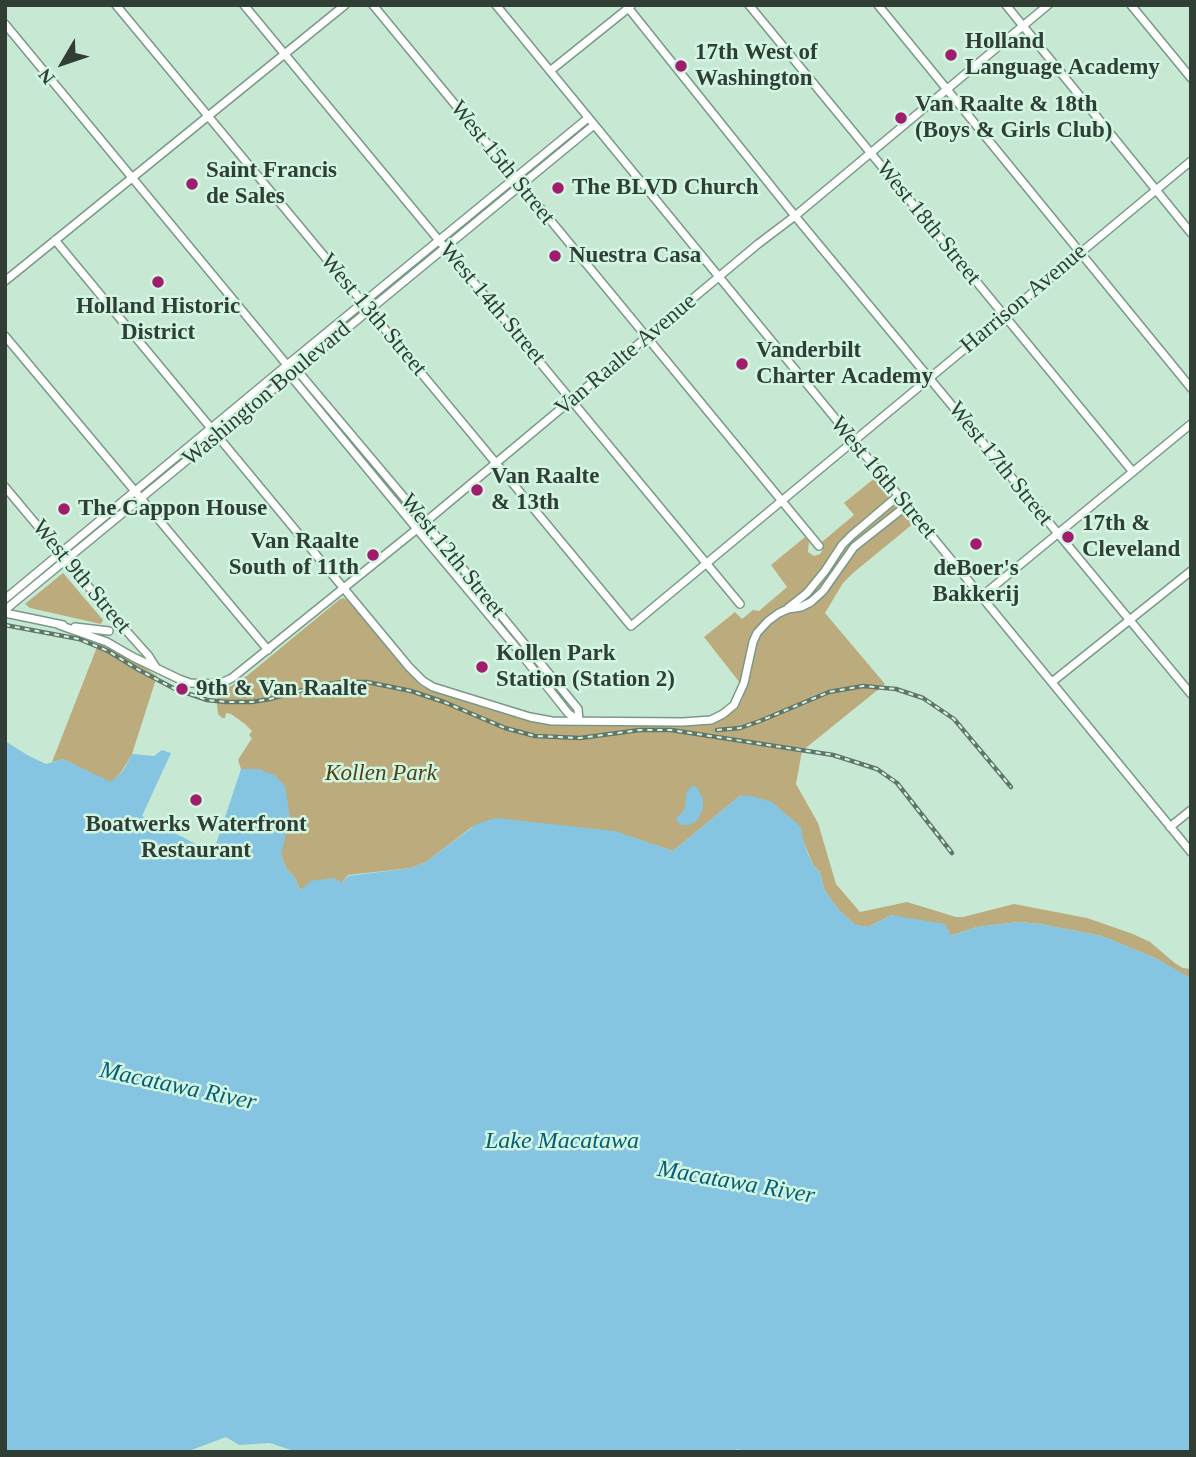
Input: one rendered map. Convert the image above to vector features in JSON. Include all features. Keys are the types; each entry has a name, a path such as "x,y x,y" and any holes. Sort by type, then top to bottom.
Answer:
{"street":[{"name":"West 13th Street","path":"116,5 631,626"},
{"name":"West 14th Street","path":"244,5 740,604"},
{"path":"5,281 345,5"},
{"name":"West 15th Street","path":"373,5 819,546"},
{"name":"West 16th Street","path":"496,5 1191,852"},
{"name":"West 18th Street","path":"749,5 1133,472"},
{"path":"878,5 1191,388"},
{"path":"1006,5 1191,233"},
{"name":"Van Raalte Avenue","path":"156,668 195,684 219,684 232,678 417,530 1048,5"},
{"path":"1131,5 1191,78"},
{"path":"550,71 628,6"},
{"name":"West 17th Street","path":"628,6 795,216 1191,694"},
{"name":"West 12th Street","path":"5,24 293,372 294,380 417,530 568,713 579,722"},
{"name":"Washington Boulevard","path":"5,599 63,556 214,432 293,372 445,247 588,118"},
{"name":"Washington Boulevard","path":"214,432 287,365 439,240 594,125"},
{"name":"Harrison Avenue","path":"631,626 1191,161"},
{"path":"55,240 343,589 409,667 433,687 530,717 552,721 711,720 734,705 744,683 748,656 757,633 779,613 811,602 823,591 854,547 906,506"},
{"path":"5,336 268,650"},
{"name":"West 12th Street","path":"293,372 301,374 578,709 579,722"},
{"path":"982,597 1191,424"},
{"name":"West 9th Street","path":"5,487 148,655 156,668"},
{"path":"788,609 807,593 842,545 898,496"},
{"name":"Washington Boulevard","path":"5,611 63,556"},
{"path":"1052,682 1191,570"},
{"path":"5,611 59,625 107,642 156,668"},
{"path":"107,642 113,615"},
{"path":"59,625 109,631"},
{"path":"1170,827 1191,810"}],"green space":[{"name":"Kollen Park","path":"876,477 914,523 843,583 825,613 885,684 802,751 796,784 818,823 836,884 860,912 907,902 963,917 1014,904 1087,918 1150,942 1176,964 1191,969 1191,979 1157,959 1102,936 1040,924 1018,922 977,927 950,936 892,915 868,927 855,925 837,908 824,889 820,872 813,865 803,840 741,795 673,851 616,832 472,827 426,862 411,868 348,875 342,883 299,888 281,855 260,769 241,769 238,760 252,738 249,735 252,731 231,714 226,713 225,718 222,718 218,714 218,696 220,690 248,675 340,599 348,601 421,686 538,722 578,725 704,725 720,720 732,712 741,702 744,688 704,637 735,612 742,619 753,610 759,611 787,587 771,565 805,537 809,542 808,552 814,556 820,554 823,549 822,542 854,515 844,503"},
{"path":"63,573 103,620 101,624 30,608 25,604"},
{"path":"99,642 157,676 132,754 111,783 63,759 52,762"}],"water":[{"name":"Lake Macatawa","path":"5,741 46,764 63,759 111,782 123,771 132,754 154,756 162,750 171,753 142,816 213,853 241,769 259,769 276,776 285,786 290,817 281,855 286,868 299,888 303,889 310,881 335,878 342,883 348,876 411,868 426,862 477,824 496,818 615,831 673,851 741,795 755,797 772,802 801,827 808,854 820,872 824,889 837,908 855,925 868,927 892,915 945,924 951,936 977,927 1018,922 1040,924 1102,936 1157,959 1187,976 1191,979 1191,1452 747,1452 737,1449 735,1452 297,1452 270,1443 239,1445 226,1437 186,1452 5,1452"},
{"path":"696,786 703,799 703,808 696,821 682,825 676,818 684,811 687,791"}],"railway":[{"path":"5,625 79,639 108,651 175,689 207,700 252,702 322,685 367,682 411,691 505,728 535,736 580,738 640,730 671,730 833,755 877,769 897,783 952,853"},
{"path":"717,730 740,728 829,692 863,686 896,689 923,698 954,719 1011,787"}],"place":[{"name":"Holland Language Academy","path":"951,55"},
{"name":"17th West of Washington","path":"681,66"},
{"name":"Van Raalte & 18th (Boys & Girls Club)","path":"901,118"},
{"name":"Saint Francis de Sales","path":"192,184"},
{"name":"The BLVD Church","path":"558,188"},
{"name":"Nuestra Casa","path":"555,256"},
{"name":"Holland Historic District","path":"158,282"},
{"name":"Vanderbilt Charter Academy","path":"742,364"},
{"name":"Van Raalte & 13th","path":"477,490"},
{"name":"The Cappon House","path":"64,509"},
{"name":"17th & Cleveland","path":"1068,537"},
{"name":"deBoer's Bakkerij","path":"976,544"},
{"name":"Van Raalte South of 11th","path":"373,555"},
{"name":"Kollen Park Station (Station 2)","path":"482,667"},
{"name":"9th & Van Raalte","path":"182,689"},
{"name":"Boatwerks Waterfront Restaurant","path":"196,800"}],"water label":[{"name":"Macatawa River","path":"178,1087"},
{"name":"Macatawa River","path":"736,1183"}]}
